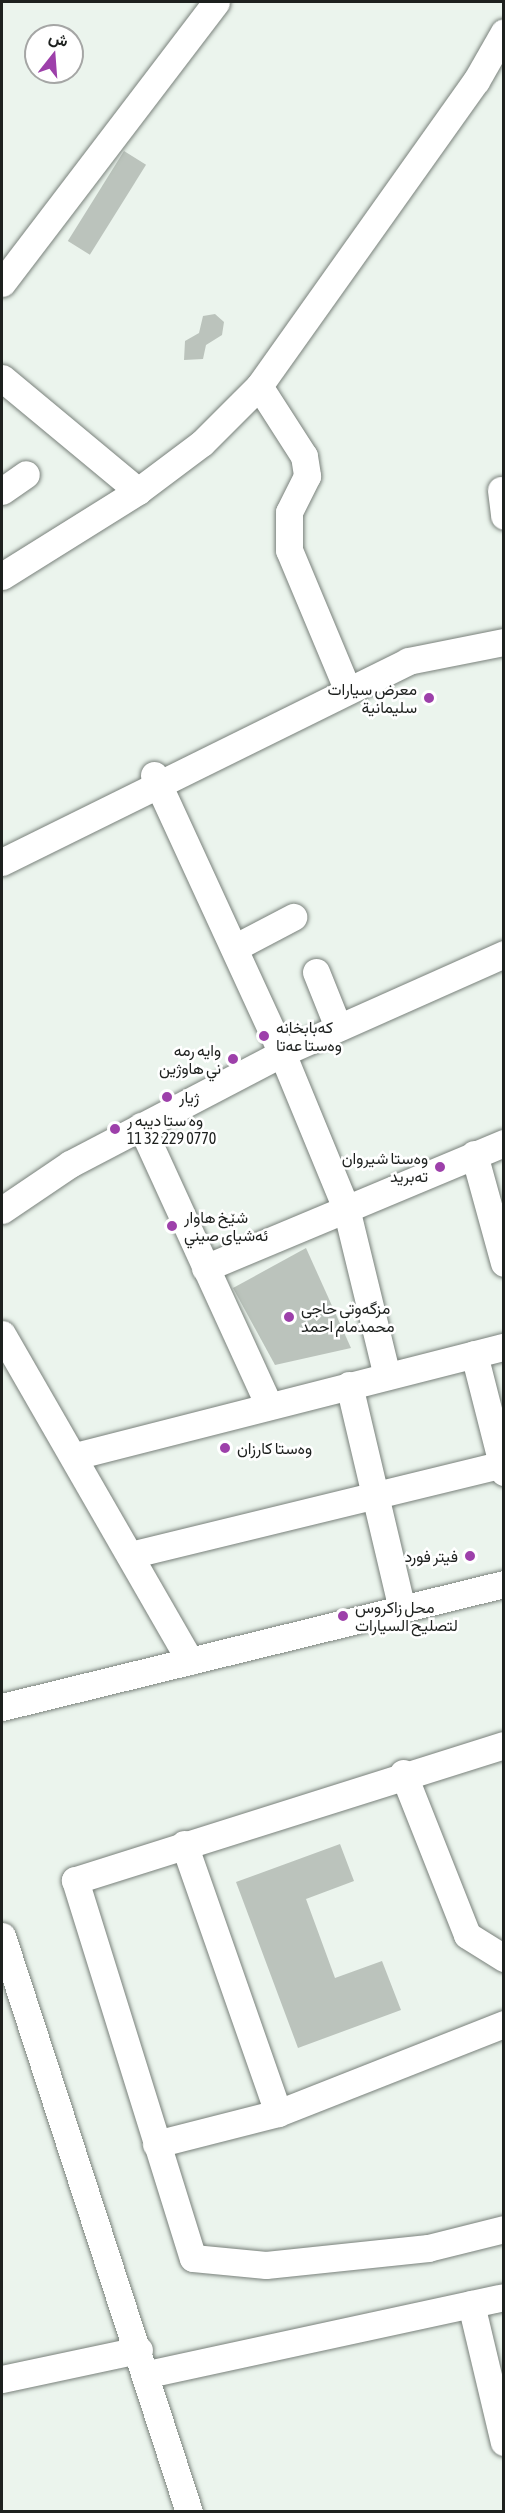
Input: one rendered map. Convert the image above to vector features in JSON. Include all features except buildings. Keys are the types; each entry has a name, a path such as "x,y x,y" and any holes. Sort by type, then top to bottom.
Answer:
{"street":[{"path":"2,283 216,2"},
{"path":"2,576 138,491 202,444 259,386 476,81 504,32"},
{"path":"2,378 138,491"},
{"path":"259,386 304,456 307,476 289,512 289,550 337,686"},
{"path":"2,491 26,474"},
{"path":"2,862 406,649 504,630"},
{"path":"337,686 417,658 504,642"},
{"path":"2,848 156,781"},
{"path":"156,781 282,1053 346,1208 387,1376"},
{"path":"234,948 293,916"},
{"path":"2,1209 141,1126 282,1053 504,954"},
{"path":"316,972 338,1027"},
{"path":"141,1126 269,1405"},
{"path":"205,1269 504,1143"},
{"path":"474,1154 504,1263"},
{"path":"2,1334 75,1456 190,1661"},
{"path":"75,1456 504,1347"},
{"path":"130,1555 503,1467 474,1354"},
{"path":"350,1385 402,1609"},
{"path":"2,1707 504,1584"},
{"path":"504,1744 403,1773 75,1880 193,2258 266,2265 428,2248 504,2229"},
{"path":"403,1773 467,1935 504,1958"},
{"path":"184,1844 278,2114"},
{"path":"2,1936 144,2362 189,2511"},
{"path":"156,2144 278,2114 504,2024"},
{"path":"2,2379 144,2362 504,2297"},
{"path":"471,2304 504,2442"}],"place":[{"name":"معرض سيارات سليمانية","path":"429,698"},
{"name":"کەبابخانە وەستا عەتا","path":"264,1036"},
{"name":"وايه رمه ني هاوژين","path":"233,1059"},
{"name":"ژیار","path":"167,1097"},
{"name":"وه ستا دیبه ر 11 32 229 0770","path":"115,1129"},
{"name":"وەستا شیروان تەبرید","path":"440,1167"},
{"name":"شێخ هاوار ئەشیای صيني","path":"172,1226"},
{"name":"مزگەوتی حاجی محمدمام احمد","path":"289,1317"},
{"name":"وەستا کارزان","path":"225,1448"},
{"name":"فيتر فورد","path":"470,1556"},
{"name":"محل زاكروس لتصليح السيارات","path":"343,1616"}]}
